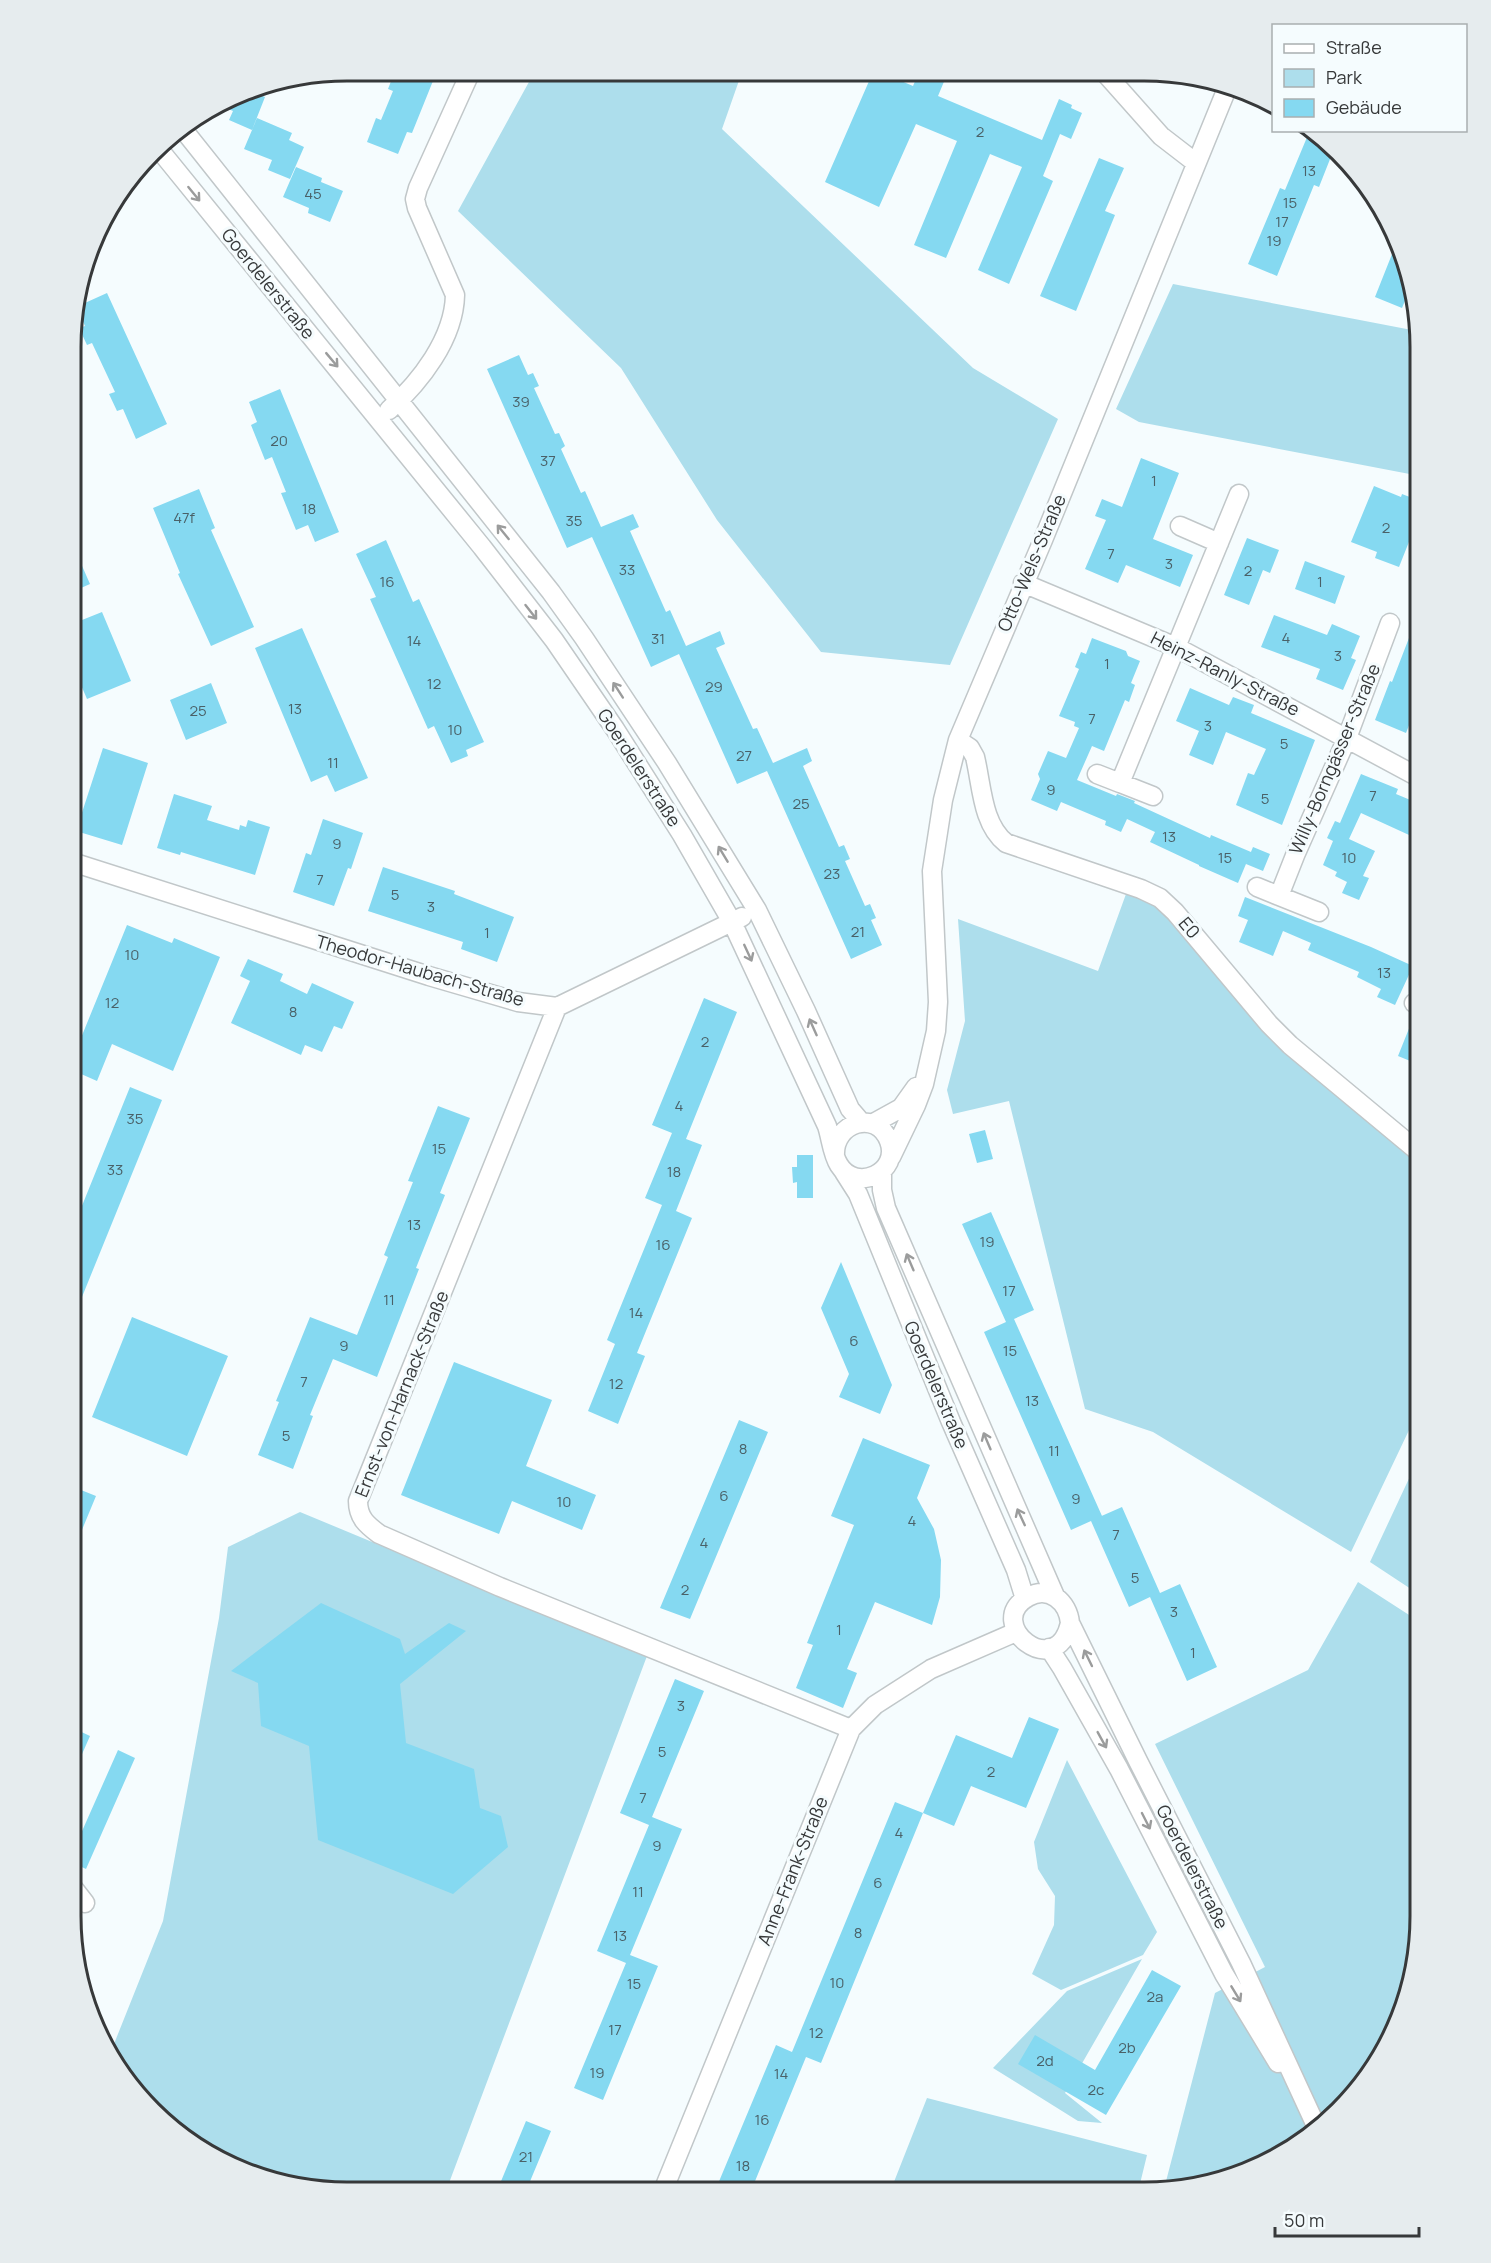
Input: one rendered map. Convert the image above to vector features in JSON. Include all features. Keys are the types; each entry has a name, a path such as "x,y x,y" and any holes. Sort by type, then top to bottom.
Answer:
{"street":[{"path":"379,419 420,377 438,350 454,306 454,295 417,208 416,199 418,188 466,81"},
{"path":"1112,81 1161,136 1196,164"},
{"name":"Otto-Wels-Straße","path":"886,1165 916,1105 936,1031 938,1002 932,871 943,800 958,740 1225,94"},
{"name":"Goerdelerstraße","path":"187,134 551,592 584,638 667,763 757,910 850,1109 885,1134 891,1149 882,1190 886,1208 1055,1596 1066,1608 1070,1623 1138,1761 1241,1963 1277,2038 1309,2113"},
{"name":"Goerdelerstraße","path":"164,155 483,547 561,650 615,729 682,835 732,922 827,1126 835,1156 858,1194 951,1422 1016,1570 1024,1599"},
{"path":"1120,783 1239,494"},
{"path":"1180,526 1218,543"},
{"name":"Heinz-Ranly-Straße","path":"1023,583 1176,647 1410,773"},
{"name":"Willy-Borngässer-Straße","path":"1280,896 1296,853 1347,738 1390,623"},
{"name":"E0","path":"958,740 970,748 975,757 990,824 997,835 1006,843 1141,889 1160,898 1175,912 1269,1024 1290,1045 1410,1145"},
{"path":"1097,774 1153,796"},
{"name":"Theodor-Haubach-Straße","path":"81,865 429,976 518,1002 557,1007"},
{"path":"1257,887 1318,912"},
{"path":"557,1007 757,910"},
{"name":"Ernst-von-Harnack-Straße","path":"557,1007 357,1501 360,1514 363,1521 380,1534 500,1587 851,1729"},
{"name":"Otto-Wels-Straße","path":"867,1123 901,1108 919,1083 929,1061"},
{"path":"835,1156 836,1142 843,1130 849,1126 867,1123"},
{"path":"844,1172 863,1179 873,1177 886,1165"},
{"path":"1055,1596 1039,1593 1024,1599 1015,1614 1016,1632 1020,1639 1033,1648 1049,1648 1064,1639 1070,1623"},
{"name":"Anne-Frank-Straße","path":"667,2182 851,1729 875,1705 931,1669 1016,1632"},
{"name":"Goerdelerstraße","path":"1049,1648 1119,1769 1224,1974 1313,2121"},
{"path":"81,1898 85,1903"}],"green space":[{"path":"530,81 739,81 722,129 973,368 1058,419 950,665 821,652 717,520 621,368 458,211"},
{"path":"1173,284 1409,329 1410,474 1139,422 1116,409"},
{"path":"1126,894 1157,905 1410,1150 1410,1428 1351,1552 1153,1432 1085,1409 1009,1101 953,1114 947,1090 965,1021 958,919 1098,971"},
{"path":"1410,1476 1410,1588 1370,1562"},
{"path":"300,1512 647,1656 449,2182 312,2180 278,2173 245,2162 199,2137 172,2116 136,2078 114,2044 163,1921 219,1618 228,1547"},
{"path":"1358,1582 1410,1616 1410,1916 1408,1951 1401,1985 1383,2034 1365,2064 1332,2104 1306,2127 1262,2155 1246,2162 1196,2177 1166,2181 1215,1993 1265,1967 1155,1744 1308,1670"},
{"path":"1067,1760 1157,1932 1143,1955 1061,1990 1032,1974 1054,1925 1055,1896 1038,1869 1034,1842"},
{"path":"1142,1959 1065,2093 1102,2123 1078,2121 993,2068 1067,1991"},
{"path":"927,2098 1147,2155 1140,2182 894,2182"}],"building":[{"path":"391,81 433,81 412,133 407,132 398,154 367,142 376,118 381,120 393,91 388,89"},
{"path":"869,81 901,81 913,86 915,81 944,81 938,96 1042,140 1059,99 1082,113 1071,139 1060,134 1043,176 1053,181 1009,284 978,270 1022,167 990,154 946,258 914,245 957,141 916,124 879,207 825,182"},
{"path":"261,95 265,97 252,130 229,120 233,111 228,109"},
{"path":"257,118 292,133 289,140 304,147 290,179 268,170 272,160 244,149"},
{"path":"1307,137 1331,158 1319,187 1314,185 1277,276 1248,264 1280,188 1285,190"},
{"path":"1099,158 1124,168 1105,211 1115,215 1076,311 1040,296"},
{"path":"296,167 322,178 321,182 343,191 330,222 308,213 309,208 283,197"},
{"path":"1393,252 1406,299 1402,308 1375,297"},
{"path":"107,293 167,424 136,439 123,409 117,411 109,394 115,392 92,343 87,345 82,334 82,327 85,326 82,321 85,303"},
{"path":"519,355 528,375 533,373 539,386 534,388 555,434 559,433 565,446 561,449 581,493 585,491 601,527 633,514 639,527 630,531 666,612 670,610 686,646 720,631 725,644 716,648 753,729 757,728 773,763 807,748 812,761 803,766 839,847 844,845 850,859 845,861 865,906 870,904 876,918 871,920 882,945 851,959 767,771 737,784 679,654 651,667 592,537 567,548 487,369"},
{"path":"280,389 339,532 315,542 308,525 296,530 281,493 286,492 272,457 265,460 251,425 257,422 249,402"},
{"path":"1141,458 1179,473 1153,539 1193,555 1180,587 1126,565 1118,583 1085,569 1106,520 1095,516 1102,499 1122,507"},
{"path":"1374,486 1401,497 1402,494 1410,497 1410,539 1399,567 1375,558 1377,552 1351,542"},
{"path":"199,489 215,528 211,530 254,627 211,646 178,574 180,573 153,508"},
{"path":"1247,538 1279,550 1270,573 1263,570 1249,605 1224,595"},
{"path":"386,540 413,602 419,599 484,742 466,750 468,756 451,763 434,726 428,729 370,599 376,597 356,554"},
{"path":"1305,561 1345,576 1335,604 1295,589"},
{"path":"81,564 90,584 81,588"},
{"path":"102,612 131,681 87,699 81,685 81,620"},
{"path":"1274,615 1327,635 1332,624 1360,636 1351,658 1356,660 1343,690 1316,679 1320,669 1261,647"},
{"path":"302,628 368,778 335,792 327,775 311,782 255,648"},
{"path":"1410,635 1410,723 1406,733 1375,720 1390,681 1392,682"},
{"path":"1092,638 1126,651 1128,656 1140,661 1131,683 1135,685 1129,702 1125,700 1104,751 1092,746 1077,780 1135,801 1134,803 1210,838 1211,835 1251,852 1238,883 1150,842 1155,832 1127,819 1121,832 1105,825 1106,821 1061,802 1057,811 1031,800 1040,779 1038,774 1048,751 1066,758 1079,728 1074,726 1075,722 1059,716 1079,669 1075,667 1081,652 1086,654"},
{"path":"211,683 227,723 186,740 170,700"},
{"path":"1190,688 1229,705 1233,697 1254,705 1251,713 1315,740 1282,825 1236,805 1248,773 1254,775 1266,749 1226,732 1213,765 1189,755 1199,731 1176,721"},
{"path":"103,748 148,763 122,845 81,833 81,816"},
{"path":"1361,774 1398,789 1396,794 1410,800 1410,835 1361,813 1349,839 1375,851 1363,876 1369,878 1359,900 1342,893 1347,882 1335,876 1337,872 1323,865 1333,841 1327,838 1335,821 1340,823"},
{"path":"174,794 212,806 207,820 239,830 240,825 246,827 248,820 270,827 255,875 181,852 180,855 157,848"},
{"path":"323,819 363,833 351,869 348,868 334,906 293,892 306,853 311,855"},
{"path":"1253,847 1270,854 1263,871 1246,864"},
{"path":"383,867 455,891 454,894 514,917 497,962 461,949 463,942 368,911"},
{"path":"1245,897 1410,965 1410,972 1395,1005 1377,997 1381,989 1357,977 1359,972 1308,950 1311,943 1283,931 1273,956 1239,942 1248,920 1238,916"},
{"path":"127,925 172,943 174,938 220,957 173,1071 112,1044 97,1081 81,1074 81,1038"},
{"path":"248,959 283,974 280,981 307,994 312,983 354,1002 342,1029 334,1026 322,1052 305,1045 301,1055 231,1023 250,981 240,976"},
{"path":"704,998 737,1012 686,1139 702,1145 676,1211 692,1218 637,1353 645,1356 618,1424 588,1411 615,1344 607,1340 662,1205 645,1198 672,1133 652,1125"},
{"path":"1410,1026 1410,1061 1398,1056"},
{"path":"130,1087 162,1100 81,1299 81,1208"},
{"path":"438,1106 470,1118 440,1193 445,1195 416,1268 419,1269 377,1377 333,1359 310,1415 313,1416 293,1469 258,1455 279,1402 276,1401 310,1317 357,1335 388,1257 384,1255 413,1182 408,1181"},
{"path":"985,1130 993,1159 977,1163 969,1134"},
{"path":"797,1155 813,1155 813,1198 797,1198 797,1182 793,1183 792,1167 797,1167"},
{"path":"991,1212 1034,1310 1014,1319 1102,1516 1122,1507 1160,1593 1180,1584 1217,1667 1187,1681 1150,1597 1129,1607 1091,1521 1071,1530 984,1332 1006,1322 962,1224"},
{"path":"841,1262 892,1385 880,1414 839,1397 849,1374 821,1308"},
{"path":"132,1317 228,1356 187,1456 92,1417"},
{"path":"454,1362 552,1400 526,1466 596,1495 582,1530 512,1501 499,1534 401,1495"},
{"path":"739,1420 768,1432 690,1619 660,1608"},
{"path":"863,1438 930,1465 917,1498 934,1529 941,1560 940,1597 932,1625 875,1602 847,1669 857,1673 843,1708 796,1688 813,1645 807,1643 854,1525 831,1516"},
{"path":"81,1490 96,1496 81,1532"},
{"path":"321,1603 400,1639 405,1654 449,1623 466,1631 400,1684 406,1743 474,1769 480,1808 501,1816 508,1847 453,1894 318,1840 309,1746 261,1726 258,1683 231,1671"},
{"path":"675,1679 704,1691 652,1817 682,1829 630,1955 658,1966 603,2100 574,2088 626,1963 597,1951 649,1825 620,1813"},
{"path":"1029,1717 1059,1729 1026,1808 971,1786 954,1826 923,1813 956,1735 1012,1758"},
{"path":"81,1732 90,1736 81,1756"},
{"path":"118,1750 135,1758 86,1869 81,1867 81,1833"},
{"path":"895,1802 923,1813 821,2063 806,2057 755,2182 719,2182 776,2045 792,2052"},
{"path":"1152,1970 1181,1986 1106,2115 1018,2064 1035,2035 1095,2070"},
{"path":"526,2121 551,2131 530,2182 501,2182"}]}
